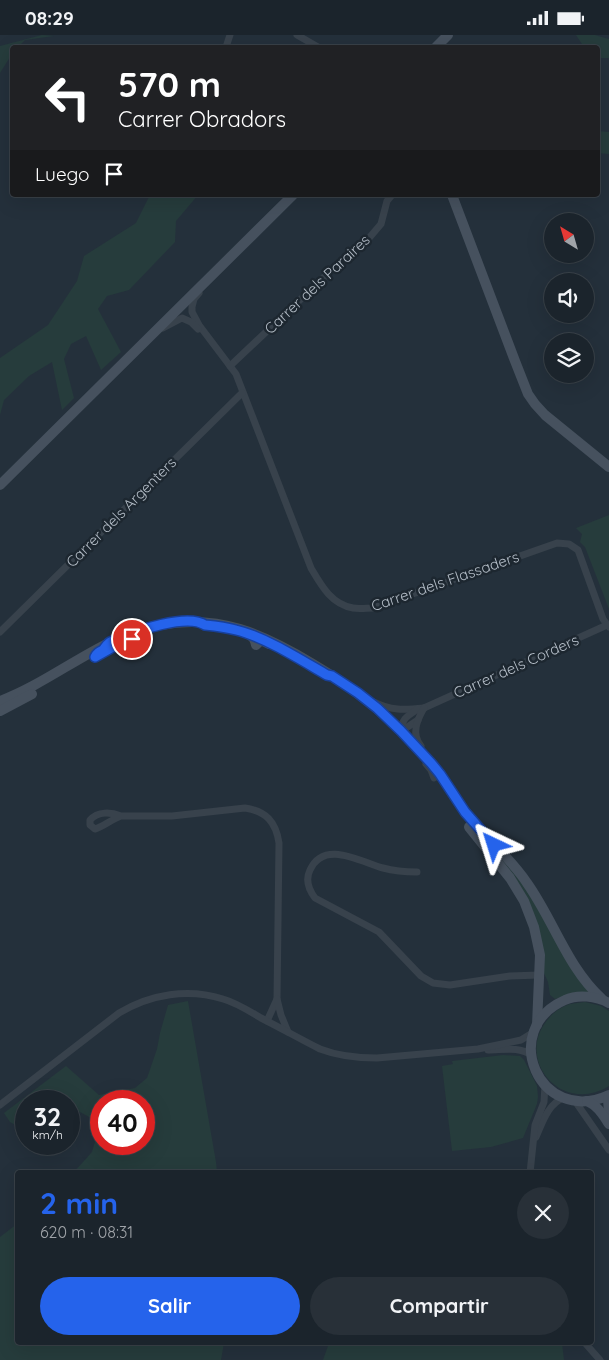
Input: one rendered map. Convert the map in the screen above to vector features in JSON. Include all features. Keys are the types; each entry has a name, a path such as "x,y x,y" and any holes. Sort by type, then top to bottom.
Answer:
{"street":[{"path":"297,35 314,45"},
{"path":"438,45 448,35"},
{"path":"0,485 291,197"},
{"name":"Carrer dels Paraires","path":"230,365 339,263 364,244 382,224 387,201 390,197"},
{"path":"453,197 528,394 545,415 609,467"},
{"name":"Carrer dels Flassaders","path":"218,270 194,299 192,312 199,325 236,374 311,568 324,590 338,602 353,608 373,608 557,543 569,544 578,550 603,619 608,626"},
{"name":"Carrer dels Flassaders","path":"148,339 167,325 182,318 191,322 213,343"},
{"name":"Carrer dels Argenters","path":"0,632 242,393"},
{"path":"148,628 151,630 160,628 165,630 173,626 196,622 237,630 329,680 363,704 397,735 462,813 510,878 524,901 534,927 540,955 535,1028 531,1045 531,1055 536,1071 545,1085 555,1094 564,1098 575,1101 588,1101 609,1096 609,1112"},
{"path":"0,711 107,644 131,633 148,628 159,625 210,622 236,627 264,637 358,693 400,729 440,774 462,813 522,875 534,893 568,956 592,990 606,1001"},
{"name":"Carrer dels Corders","path":"400,729 406,717 421,708 608,626"},
{"path":"0,701 48,681 120,644 148,633 165,630 205,627 255,639 332,676"},
{"path":"134,638 137,634 148,628"},
{"path":"107,644 110,645 118,642 120,644"},
{"path":"95,657 107,644"},
{"name":"Carrer dels Corders","path":"358,693 380,705 396,709 421,708"},
{"path":"363,704 369,706 393,727 403,730 418,720"},
{"path":"421,708 415,729 417,741 431,763"},
{"path":"400,729 401,735 431,770 434,778"},
{"path":"121,816 172,816 253,809 271,820 275,827 278,843 277,999 288,1032"},
{"path":"417,872 389,869 344,855 329,854 316,861 311,868 308,875 308,884 315,898 379,932 421,975 433,983 450,985 510,976 539,975"},
{"path":"0,1105 119,1013 130,1006 173,994 204,994 228,1001 320,1049 363,1058 478,1049 521,1040 535,1028 546,1011 553,1005 568,998 587,997 606,1001"},
{"path":"266,1021 277,999"},
{"path":"478,1049 518,1049 531,1055"},
{"path":"530,1170 535,1125 544,1102 545,1085"},
{"path":"532,1147 550,1109 555,1103 564,1098"},
{"path":"575,1101 609,1150"},
{"path":"588,1101 596,1106 609,1124"},
{"path":"587,1345 600,1360"}],"green space":[{"path":"42,35 54,36 25,40 20,45 10,45 10,57 0,73 0,46"},
{"path":"576,35 595,35 609,39 609,58 600,57 600,45 583,45"},
{"path":"600,131 609,132 609,154 600,153"},
{"path":"149,197 196,197 176,221 175,242 129,290 107,296 98,309 121,352 101,370 86,336 71,344 64,359 74,398 62,410 52,362 29,376 4,400 0,415 0,358 48,325 77,281 84,256 136,223"},
{"path":"609,515 609,609 585,547 580,542 582,534 576,528"},
{"path":"502,860 506,861 521,880 590,993 572,994 555,999 550,995 548,982 543,971 542,951"},
{"path":"188,1001 217,1170 76,1170 90,1154 155,1155 155,1090 125,1090 135,1088 147,1078 157,1049 168,1005"},
{"path":"585,1002 601,1006 609,1011 609,1086 591,1093 574,1093 559,1088 547,1078 539,1064 536,1049 540,1033 552,1015 567,1005"},
{"path":"503,1055 520,1056 524,1060 537,1086 537,1104 523,1138 491,1147 452,1151 442,1066 453,1064 452,1061"},
{"path":"66,1066 93,1090 90,1090 90,1118 80,1112 80,1090 34,1090"},
{"path":"15,1105 15,1125 10,1122 4,1113"},
{"path":"15,1226 15,1345 224,1345 221,1360 0,1360 0,1237"},
{"path":"328,1345 562,1345 564,1360 323,1360"}],"route":[{"path":"132,639 95,657 107,644 131,633 159,625 200,622 205,625 223,627 252,635 332,676 377,708 418,747 440,774 465,812 494,845"}]}
